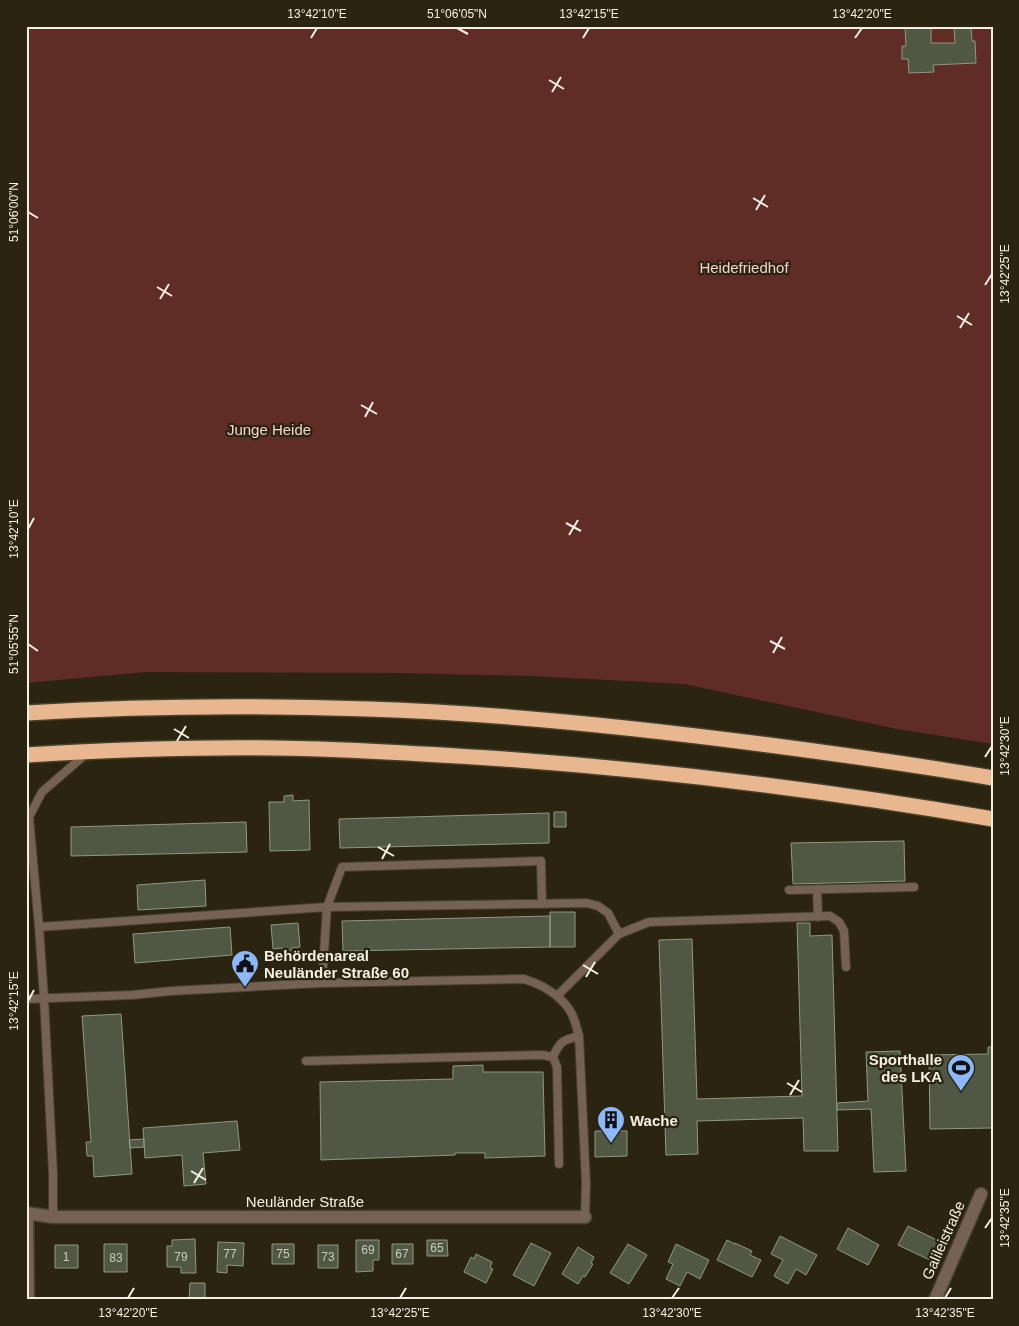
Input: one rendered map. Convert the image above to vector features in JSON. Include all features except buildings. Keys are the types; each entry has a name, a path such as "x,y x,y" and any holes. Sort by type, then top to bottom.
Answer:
{"highway":[{"path":"26,713 180,707 275,707 455,713 636,728 993,778"},
{"path":"26,755 182,749 275,748 538,762 655,772 751,783 849,796 993,819"}],"street":[{"name":"Galileistraße","path":"935,1300 982,1194"},
{"name":"Neuländer Straße","path":"27,1213 54,1217 585,1217"},
{"path":"27,1213 28,1300"}],"lane":[{"path":"54,1217 44,998 39,927 29,851 28,818 42,792 89,752"},
{"path":"322,983 327,906 342,868 541,861 542,904"},
{"path":"789,890 914,887"},
{"path":"817,889 818,917"},
{"path":"39,927 327,906 587,903 598,906 608,912 619,934"},
{"path":"558,996 619,934 649,922 830,916 839,922 844,931 846,967"},
{"path":"26,999 132,995 171,991 322,983 524,979 536,983 548,989 567,1004 574,1017 579,1036 586,1183 585,1217"},
{"path":"559,1164 557,1067 553,1057 563,1040 579,1036"},
{"path":"306,1061 542,1055 553,1057"}],"green space":[{"name":"Junge Heide","path":"26,26 993,26 993,744 897,729 684,684 531,676 395,673 146,672 26,683"}],"place":[{"name":"Behördenareal Neuländer Straße 60","path":"245,988"},
{"name":"Sporthalle des LKA","path":"961,1092"},
{"name":"Wache","path":"611,1144"}],"park label":[{"name":"Heidefriedhof","path":"744,267"}]}
